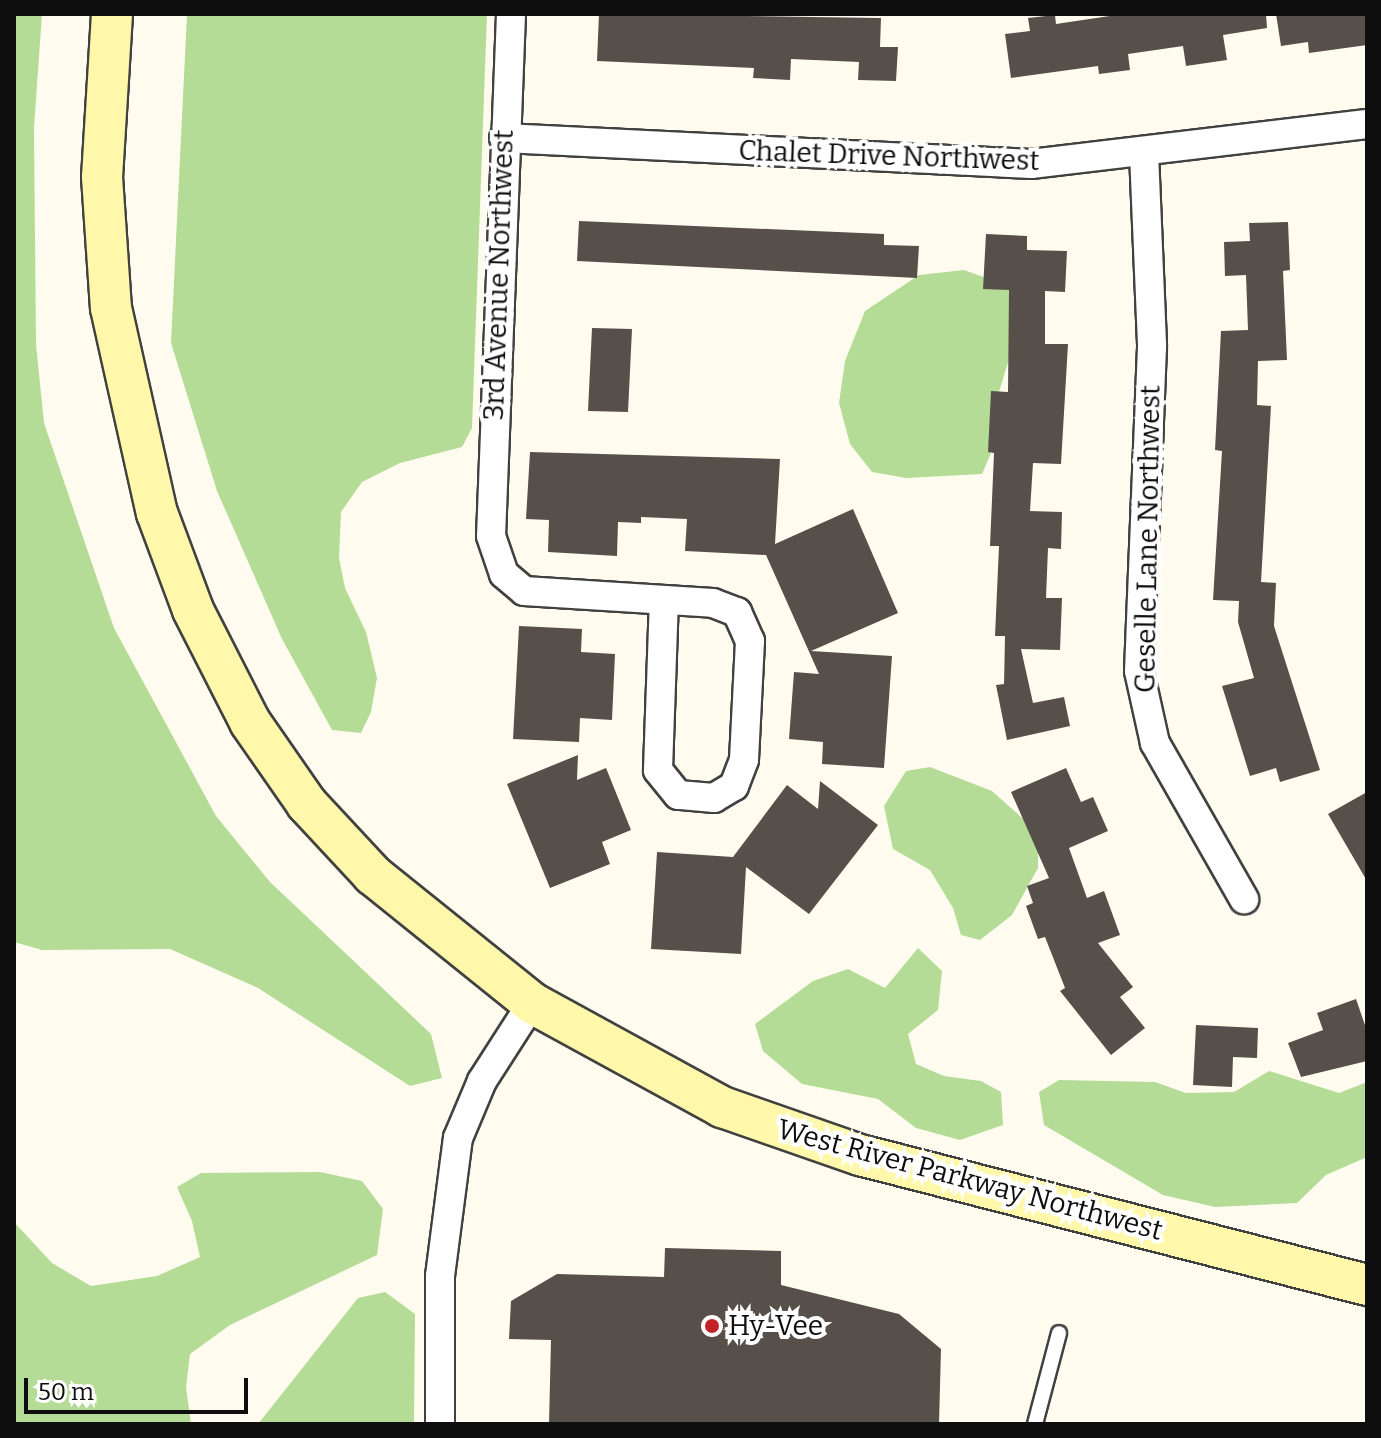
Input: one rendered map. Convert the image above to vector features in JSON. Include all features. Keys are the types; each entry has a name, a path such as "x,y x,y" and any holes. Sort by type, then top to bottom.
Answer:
{"main road":[{"name":"West River Parkway Northwest","path":"112,14 102,177 111,308 147,478 180,580 250,722 307,804 397,897 532,1003 722,1107 797,1135 1367,1285"}],"street":[{"name":"3rd Avenue Northwest","path":"511,14 491,536 504,574 524,591 664,601"},
{"name":"Chalet Drive Northwest","path":"504,138 967,165 1144,153 1367,124"},
{"name":"Geselle Lane Northwest","path":"1144,153 1152,289 1139,671 1155,743 1244,899"},
{"path":"664,601 729,607 749,631 744,760 734,786 714,798 678,795 658,770 664,601"},
{"path":"440,1424 440,1276 458,1138 482,1081 532,1003"}],"lane":[{"path":"1035,1424 1059,1333"}],"green space":[{"path":"14,14 42,14 34,128 36,344 44,423 114,628 216,816 270,882 431,1034 442,1078 410,1086 258,988 170,949 42,950 14,942"},
{"path":"187,14 487,14 472,428 462,447 400,463 362,482 341,512 339,558 345,588 366,632 377,678 371,712 361,733 332,730 282,639 217,491 171,343"},
{"path":"964,270 1003,284 1025,308 993,411 994,446 982,474 906,478 872,472 850,444 839,403 845,361 865,311 919,275"},
{"path":"930,767 992,791 1038,832 1038,868 1012,915 980,940 961,935 953,908 930,870 893,849 884,806 906,771"},
{"path":"918,948 942,971 938,1010 908,1034 916,1064 944,1076 981,1081 1001,1092 1003,1125 960,1140 916,1128 878,1099 802,1084 763,1051 755,1024 813,981 848,969 885,988"},
{"path":"1269,1071 1339,1093 1367,1082 1367,1157 1326,1175 1297,1203 1215,1207 1163,1195 1044,1125 1039,1092 1059,1080 1155,1082 1186,1093 1234,1092"},
{"path":"320,1172 362,1181 383,1209 377,1255 230,1325 190,1354 186,1387 191,1424 14,1424 14,1222 52,1263 91,1286 157,1276 200,1257 192,1221 177,1187 201,1173"},
{"path":"385,1292 415,1314 414,1424 258,1424 358,1298"}],"building":[{"path":"599,14 881,18 880,47 898,47 896,81 858,80 859,62 791,59 790,80 753,78 754,68 597,61"},
{"path":"1123,14 1266,14 1267,28 1223,35 1227,60 1186,66 1183,46 1128,54 1130,70 1099,74 1098,66 1011,78 1005,34 1030,31 1028,18 1055,15 1056,24"},
{"path":"1276,14 1367,14 1367,45 1309,53 1308,42 1281,46"},
{"path":"579,221 884,234 884,245 919,246 917,278 577,261"},
{"path":"1288,222 1290,270 1283,271 1287,360 1258,361 1257,405 1271,406 1261,582 1276,583 1274,626 1320,770 1280,782 1276,768 1250,776 1222,686 1254,678 1238,622 1239,601 1213,600 1222,451 1215,450 1221,331 1248,330 1246,275 1225,276 1224,242 1250,241 1249,223"},
{"path":"986,234 1027,236 1027,250 1067,251 1065,292 1045,291 1045,344 1068,344 1061,464 1033,463 1030,511 1062,512 1061,549 1048,548 1046,598 1062,598 1060,650 1021,649 1033,703 1064,697 1070,726 1007,740 996,685 1004,684 1005,636 995,636 999,546 990,546 994,453 988,452 991,391 1008,392 1009,290 983,289"},
{"path":"592,328 632,329 628,412 588,411"},
{"path":"530,452 780,459 775,544 853,509 898,613 811,651 892,656 884,768 822,764 823,742 789,739 794,672 819,674 766,555 685,551 687,519 641,517 641,523 618,522 617,556 548,552 549,520 526,519"},
{"path":"519,626 582,629 581,652 615,654 612,720 580,718 579,742 513,739"},
{"path":"578,755 577,780 606,768 631,830 602,842 610,864 550,888 507,784"},
{"path":"1066,768 1081,802 1093,797 1108,831 1069,848 1087,898 1104,891 1120,935 1098,943 1133,987 1120,997 1145,1028 1111,1055 1060,991 1065,988 1045,937 1038,939 1026,906 1033,903 1027,886 1049,878 1011,792"},
{"path":"820,781 878,825 809,914 746,867 741,954 651,949 657,852 733,857 787,785 818,809"},
{"path":"1367,792 1367,881 1328,814"},
{"path":"1356,999 1367,1031 1367,1061 1301,1077 1288,1043 1323,1030 1317,1013"},
{"path":"1196,1025 1258,1028 1257,1058 1233,1057 1232,1087 1193,1085"},
{"name":"Hy-Vee","path":"665,1248 781,1251 781,1285 899,1314 941,1349 939,1424 549,1424 551,1340 509,1339 511,1301 557,1274 664,1277"}],"place":[{"name":"Hy-Vee","path":"712,1326"}]}
